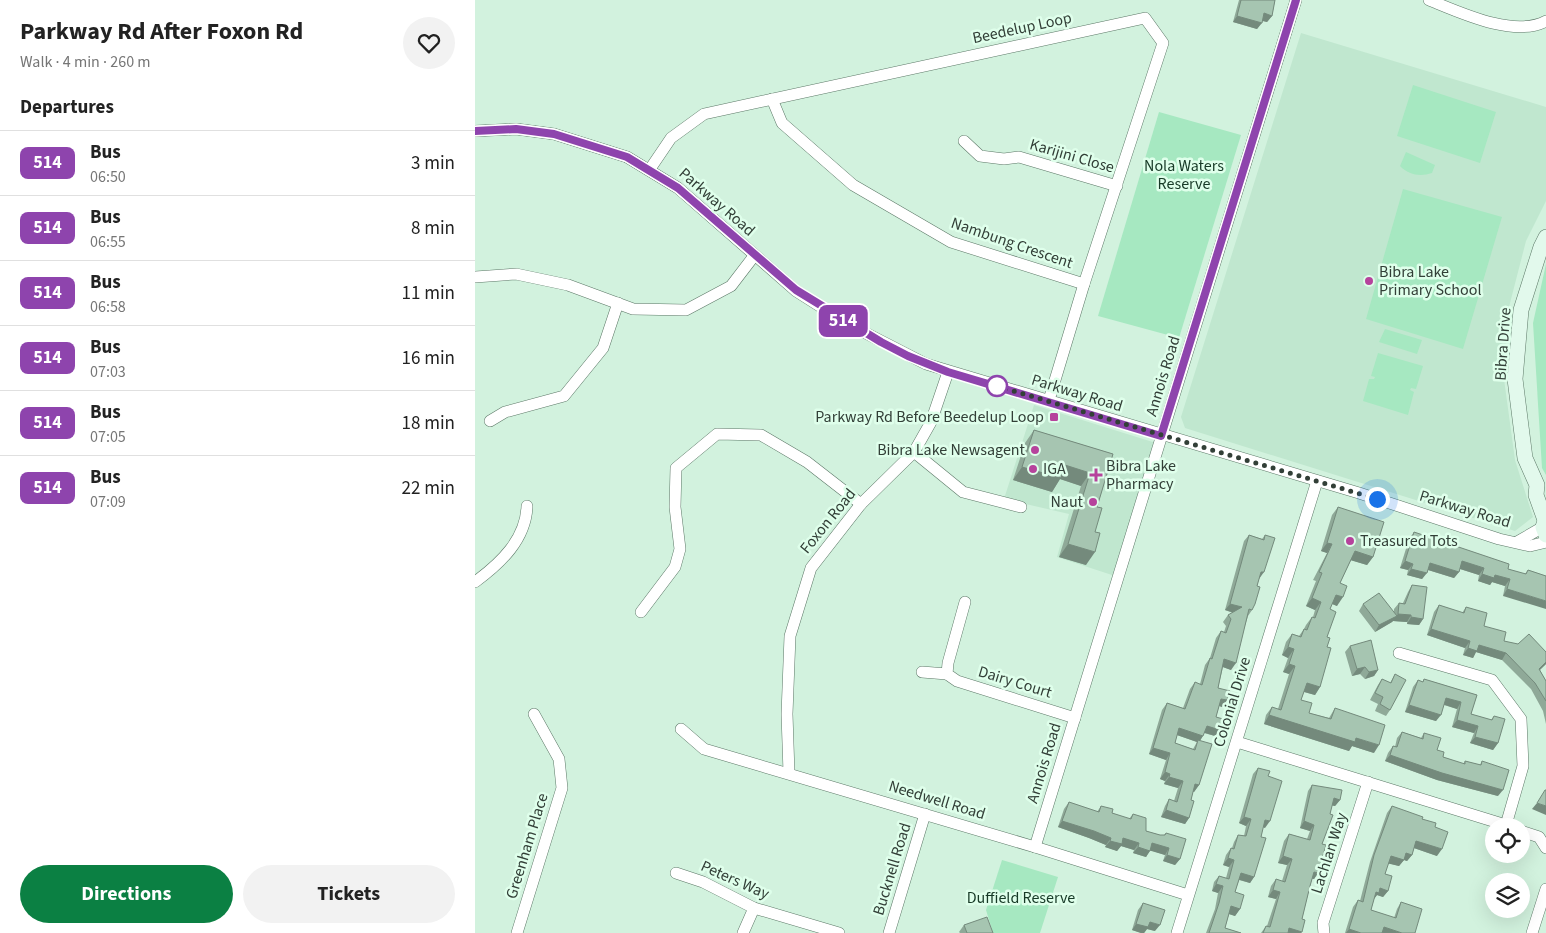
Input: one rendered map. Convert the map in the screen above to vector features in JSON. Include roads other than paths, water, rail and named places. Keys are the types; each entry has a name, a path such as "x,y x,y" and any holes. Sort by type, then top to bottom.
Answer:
{"street":[{"name":"Annois Road","path":"1035,847 1296,0"},
{"path":"1429,0 1510,28 1536,26 1546,21"},
{"path":"1461,12 1465,0"},
{"name":"Beedelup Loop","path":"649,169 671,138 704,114 1145,18 1163,43 1083,284 1049,400"},
{"name":"Nambung Crescent","path":"772,99 782,122 853,185 951,242 1083,284"},
{"name":"Parkway Road","path":"475,131 516,129 554,134 611,150 649,169 678,188 754,256 796,290 848,324 908,356 948,372 1049,400 1161,436 1317,481 1499,539 1517,542 1545,529"},
{"name":"Karijini Close","path":"964,141 979,156 1004,159 1019,157 1117,186"},
{"name":"Bibra Drive","path":"1545,529 1536,495 1541,488 1525,458 1515,380 1521,310 1546,237"},
{"path":"475,277 516,274 569,285 633,308 686,310 731,286 754,256"},
{"path":"490,421 505,412 564,396 603,348 619,303"},
{"name":"Foxon Road","path":"789,773 787,714 790,636 811,568 861,504 914,452 931,422 948,372"},
{"path":"641,612 666,582 675,568 678,558 680,549 675,507 676,468 717,434 761,435 807,462 861,504"},
{"path":"914,452 963,492 1021,507"},
{"name":"Colonial Drive","path":"1177,933 1317,481"},
{"path":"475,582 513,547 523,531 527,506"},
{"path":"947,674 948,663 965,602"},
{"path":"1399,653 1491,680 1521,719 1523,766 1509,818"},
{"name":"Dairy Court","path":"923,672 947,674 957,681 1075,718"},
{"name":"Greenham Place","path":"517,933 561,788 559,759 534,714"},
{"name":"Needwell Road","path":"681,729 704,749 1035,847 1188,895"},
{"path":"1237,742 1485,819"},
{"name":"Lachlan Way","path":"1324,933 1323,923 1368,782"},
{"name":"Bucknell Road","path":"889,933 925,814"},
{"path":"1530,834 1539,837 1546,848"},
{"name":"Peters Way","path":"675,873 703,882 754,908 839,933"},
{"path":"1532,933 1546,889"},
{"path":"743,933 754,908"}],"place":[{"name":"Bibra Lake Primary School","path":"1369,281"},
{"name":"Parkway Rd Before Beedelup Loop","path":"1054,417"},
{"name":"Bibra Lake Newsagent","path":"1035,450"},
{"name":"IGA","path":"1033,469"},
{"name":"Bibra Lake Pharmacy","path":"1096,475"},
{"name":"Naut","path":"1093,502"},
{"name":"Treasured Tots","path":"1350,541"}],"park label":[{"name":"Nola Waters Reserve","path":"1184,175"},
{"name":"Duffield Reserve","path":"1021,898"}]}
